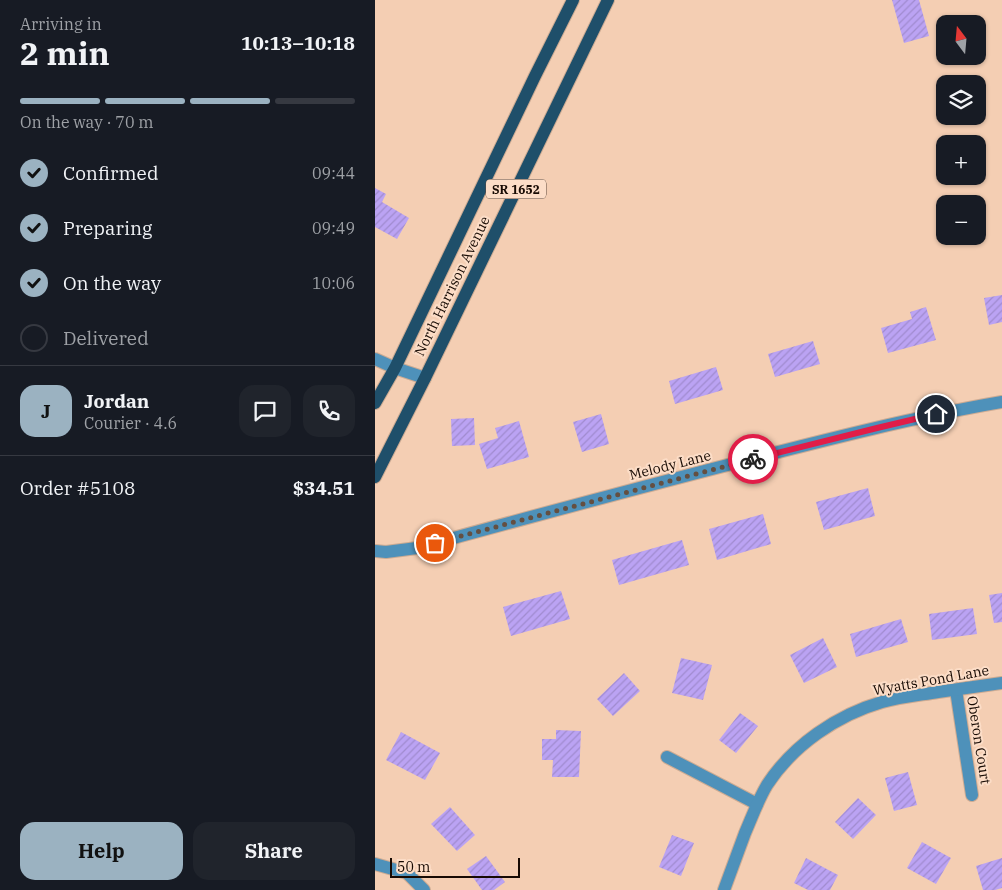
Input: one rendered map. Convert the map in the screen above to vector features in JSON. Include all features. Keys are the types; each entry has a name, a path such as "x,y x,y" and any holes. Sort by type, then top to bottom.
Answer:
{"main road":[{"name":"North Harrison Avenue","path":"375,404 395,368 573,0"},
{"name":"North Harrison Avenue","path":"375,477 608,0"}],"street":[{"path":"375,359 425,378"},
{"name":"Melody Lane","path":"375,551 386,552 417,548 861,431 954,410 1002,402"},
{"name":"Wyatts Pond Lane","path":"724,890 757,804 768,784 788,760 816,735 838,720 861,709 883,702 1002,682"},
{"name":"Oberon Court","path":"956,690 972,795"},
{"path":"667,757 757,804"},
{"path":"375,864 407,873 424,890"}],"building":[{"path":"892,0 919,0 929,36 904,43"},
{"path":"375,188 386,194 382,202 409,218 397,239 375,227"},
{"path":"1002,295 1002,322 989,325 984,298"},
{"path":"926,307 936,340 888,353 881,328 912,319 910,312"},
{"path":"813,341 820,364 775,377 768,354"},
{"path":"716,367 723,390 675,404 669,381"},
{"path":"601,414 609,444 582,452 573,422"},
{"path":"474,418 475,445 452,446 451,419"},
{"path":"519,421 529,457 487,469 479,444 498,438 495,428"},
{"path":"868,488 875,516 824,530 816,502"},
{"path":"763,514 771,544 717,560 709,529"},
{"path":"682,540 689,565 619,585 612,560"},
{"path":"561,591 570,619 511,636 503,607"},
{"path":"1002,593 1002,622 994,623 989,595"},
{"path":"973,608 977,634 932,640 929,614"},
{"path":"901,619 908,642 856,657 850,634"},
{"path":"823,638 837,667 804,683 790,655"},
{"path":"681,658 712,665 703,700 672,693"},
{"path":"624,673 640,691 613,716 597,699"},
{"path":"740,713 758,726 736,753 719,740"},
{"path":"556,730 581,731 579,777 552,777 553,760 542,760 542,739 556,739"},
{"path":"401,732 440,753 425,780 386,760"},
{"path":"908,772 917,805 894,811 885,778"},
{"path":"858,798 876,815 853,839 835,822"},
{"path":"450,807 475,835 457,851 431,824"},
{"path":"672,835 694,843 681,876 659,867"},
{"path":"922,842 951,858 936,884 907,868"},
{"path":"486,856 505,882 494,890 482,890 467,869"},
{"path":"806,858 838,875 830,890 808,890 794,883"},
{"path":"1002,858 1002,888 983,890 976,866"}],"way so far":[{"path":"435,543 753,459"}],"route":[{"path":"753,459 936,414"}]}
